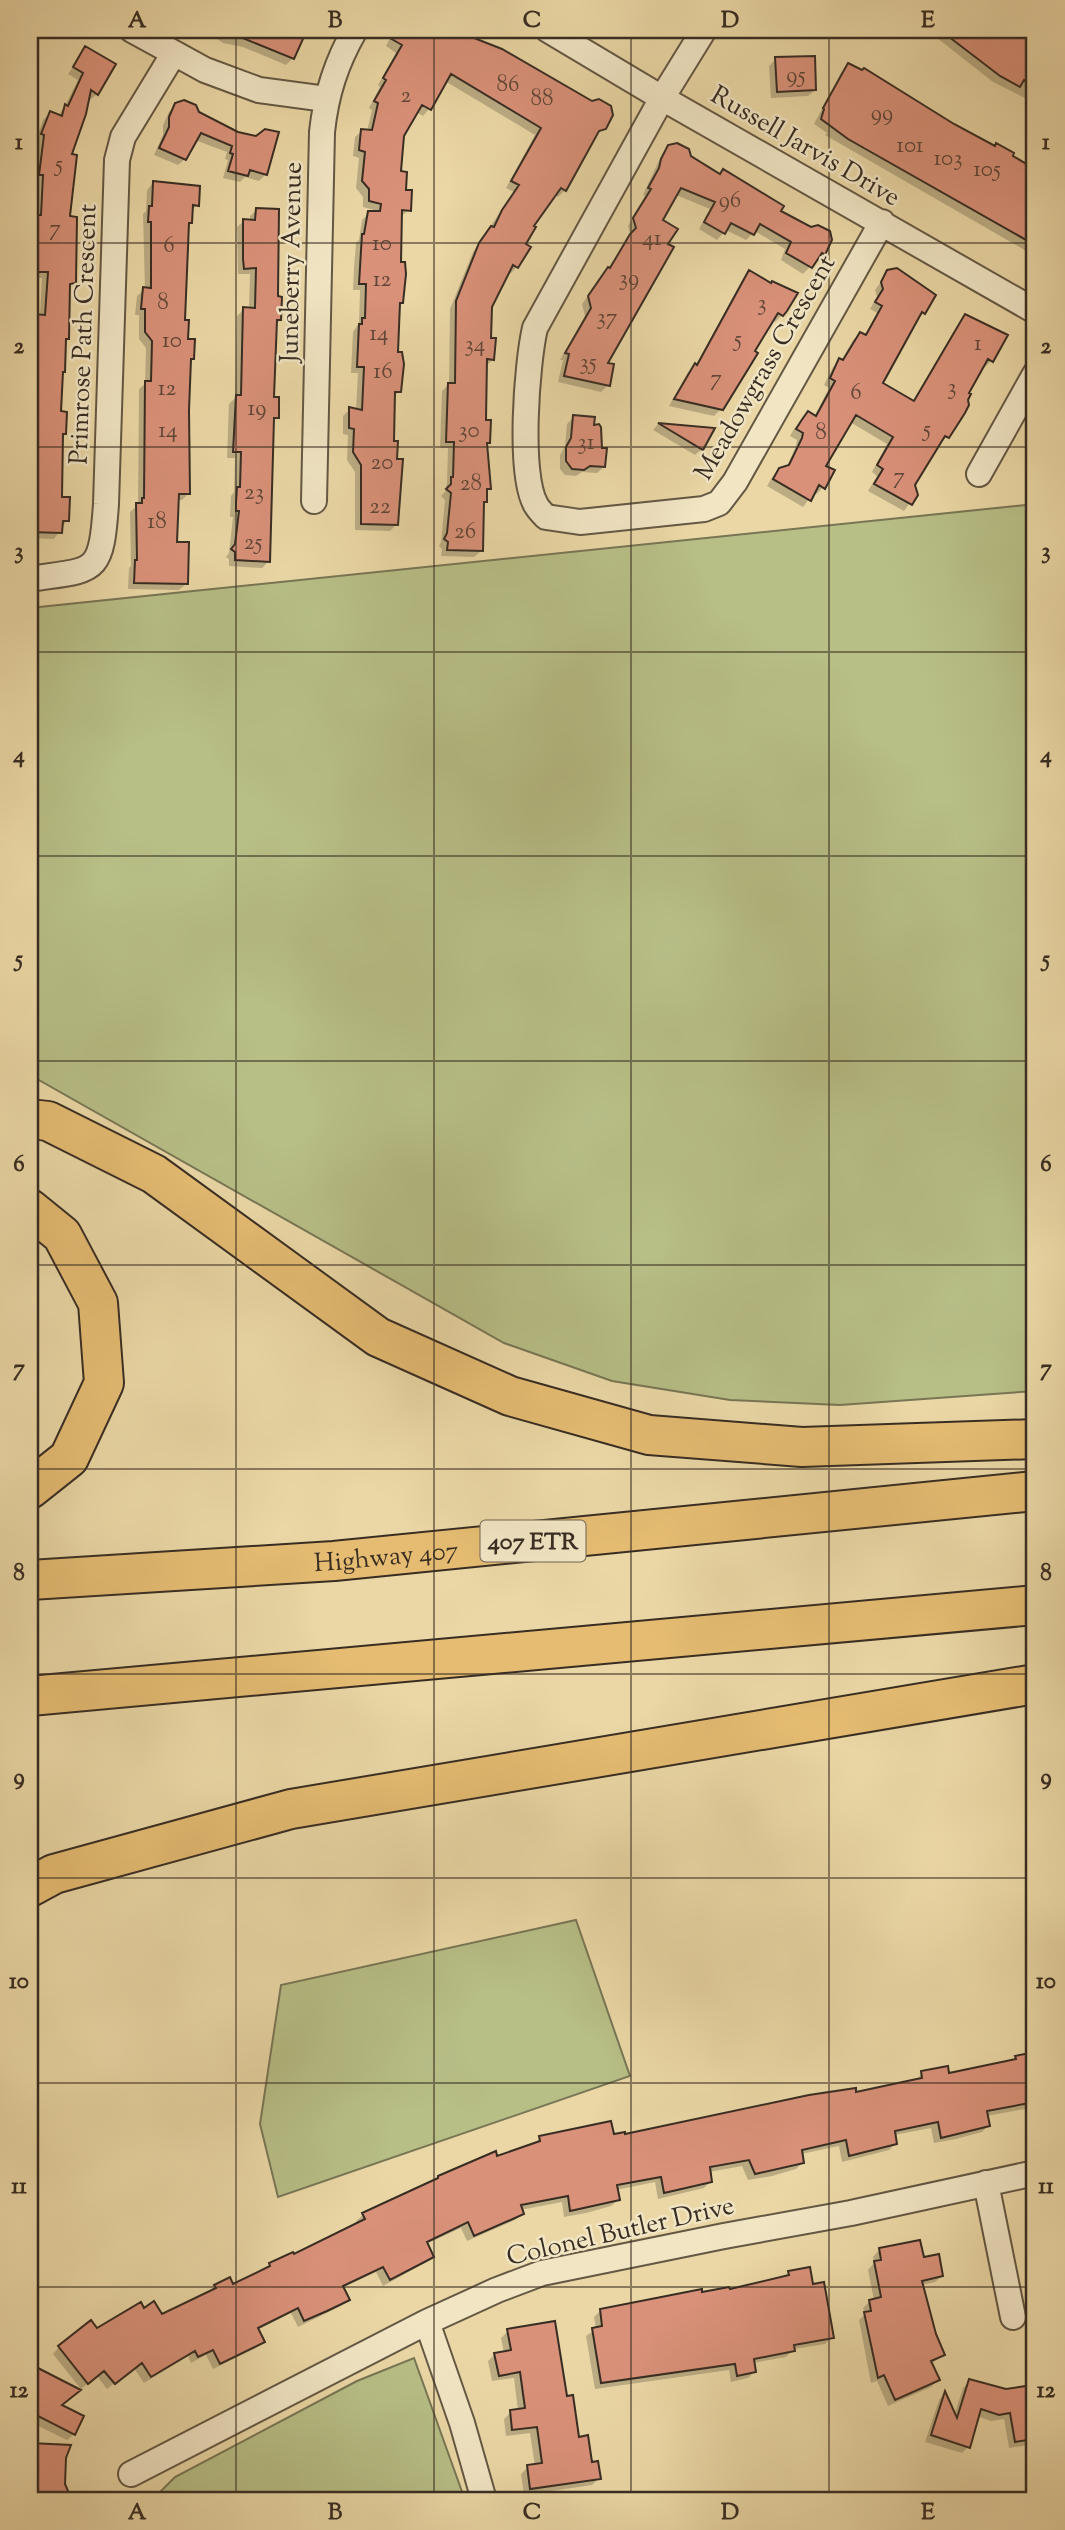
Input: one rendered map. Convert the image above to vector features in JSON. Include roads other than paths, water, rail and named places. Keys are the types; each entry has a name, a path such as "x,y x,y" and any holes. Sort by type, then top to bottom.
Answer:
{"highway":[{"path":"30,1119 48,1121 154,1174 378,1337 510,1396 649,1435 802,1447 1035,1439"},
{"path":"30,1209 62,1235 98,1303 104,1383 69,1458 30,1489"},
{"name":"Highway 407","path":"30,1580 334,1561 1035,1491"},
{"path":"30,1696 1035,1605"},
{"path":"30,1887 54,1874 291,1809 1035,1684"}],"street":[{"path":"132,30 205,70 259,90 326,99"},
{"name":"Juneberry Avenue","path":"314,501 322,132 326,99 339,57 355,30"},
{"name":"Russell Jarvis Drive","path":"548,30 1035,311"},
{"path":"662,98 704,30"},
{"name":"Primrose Path Crescent","path":"30,579 87,569 96,561 102,548 106,504 117,160 123,137 174,53"},
{"name":"Meadowgrass Crescent","path":"662,98 535,328 530,351 526,454 529,486 535,505 546,517 580,522 704,509 719,503 734,482 882,222"},
{"path":"979,474 1035,374"},
{"name":"Colonel Butler Drive","path":"131,2474 427,2322 542,2273 851,2213 1035,2173"},
{"path":"986,2183 1013,2317"},
{"path":"427,2322 462,2423 484,2500"}]}
